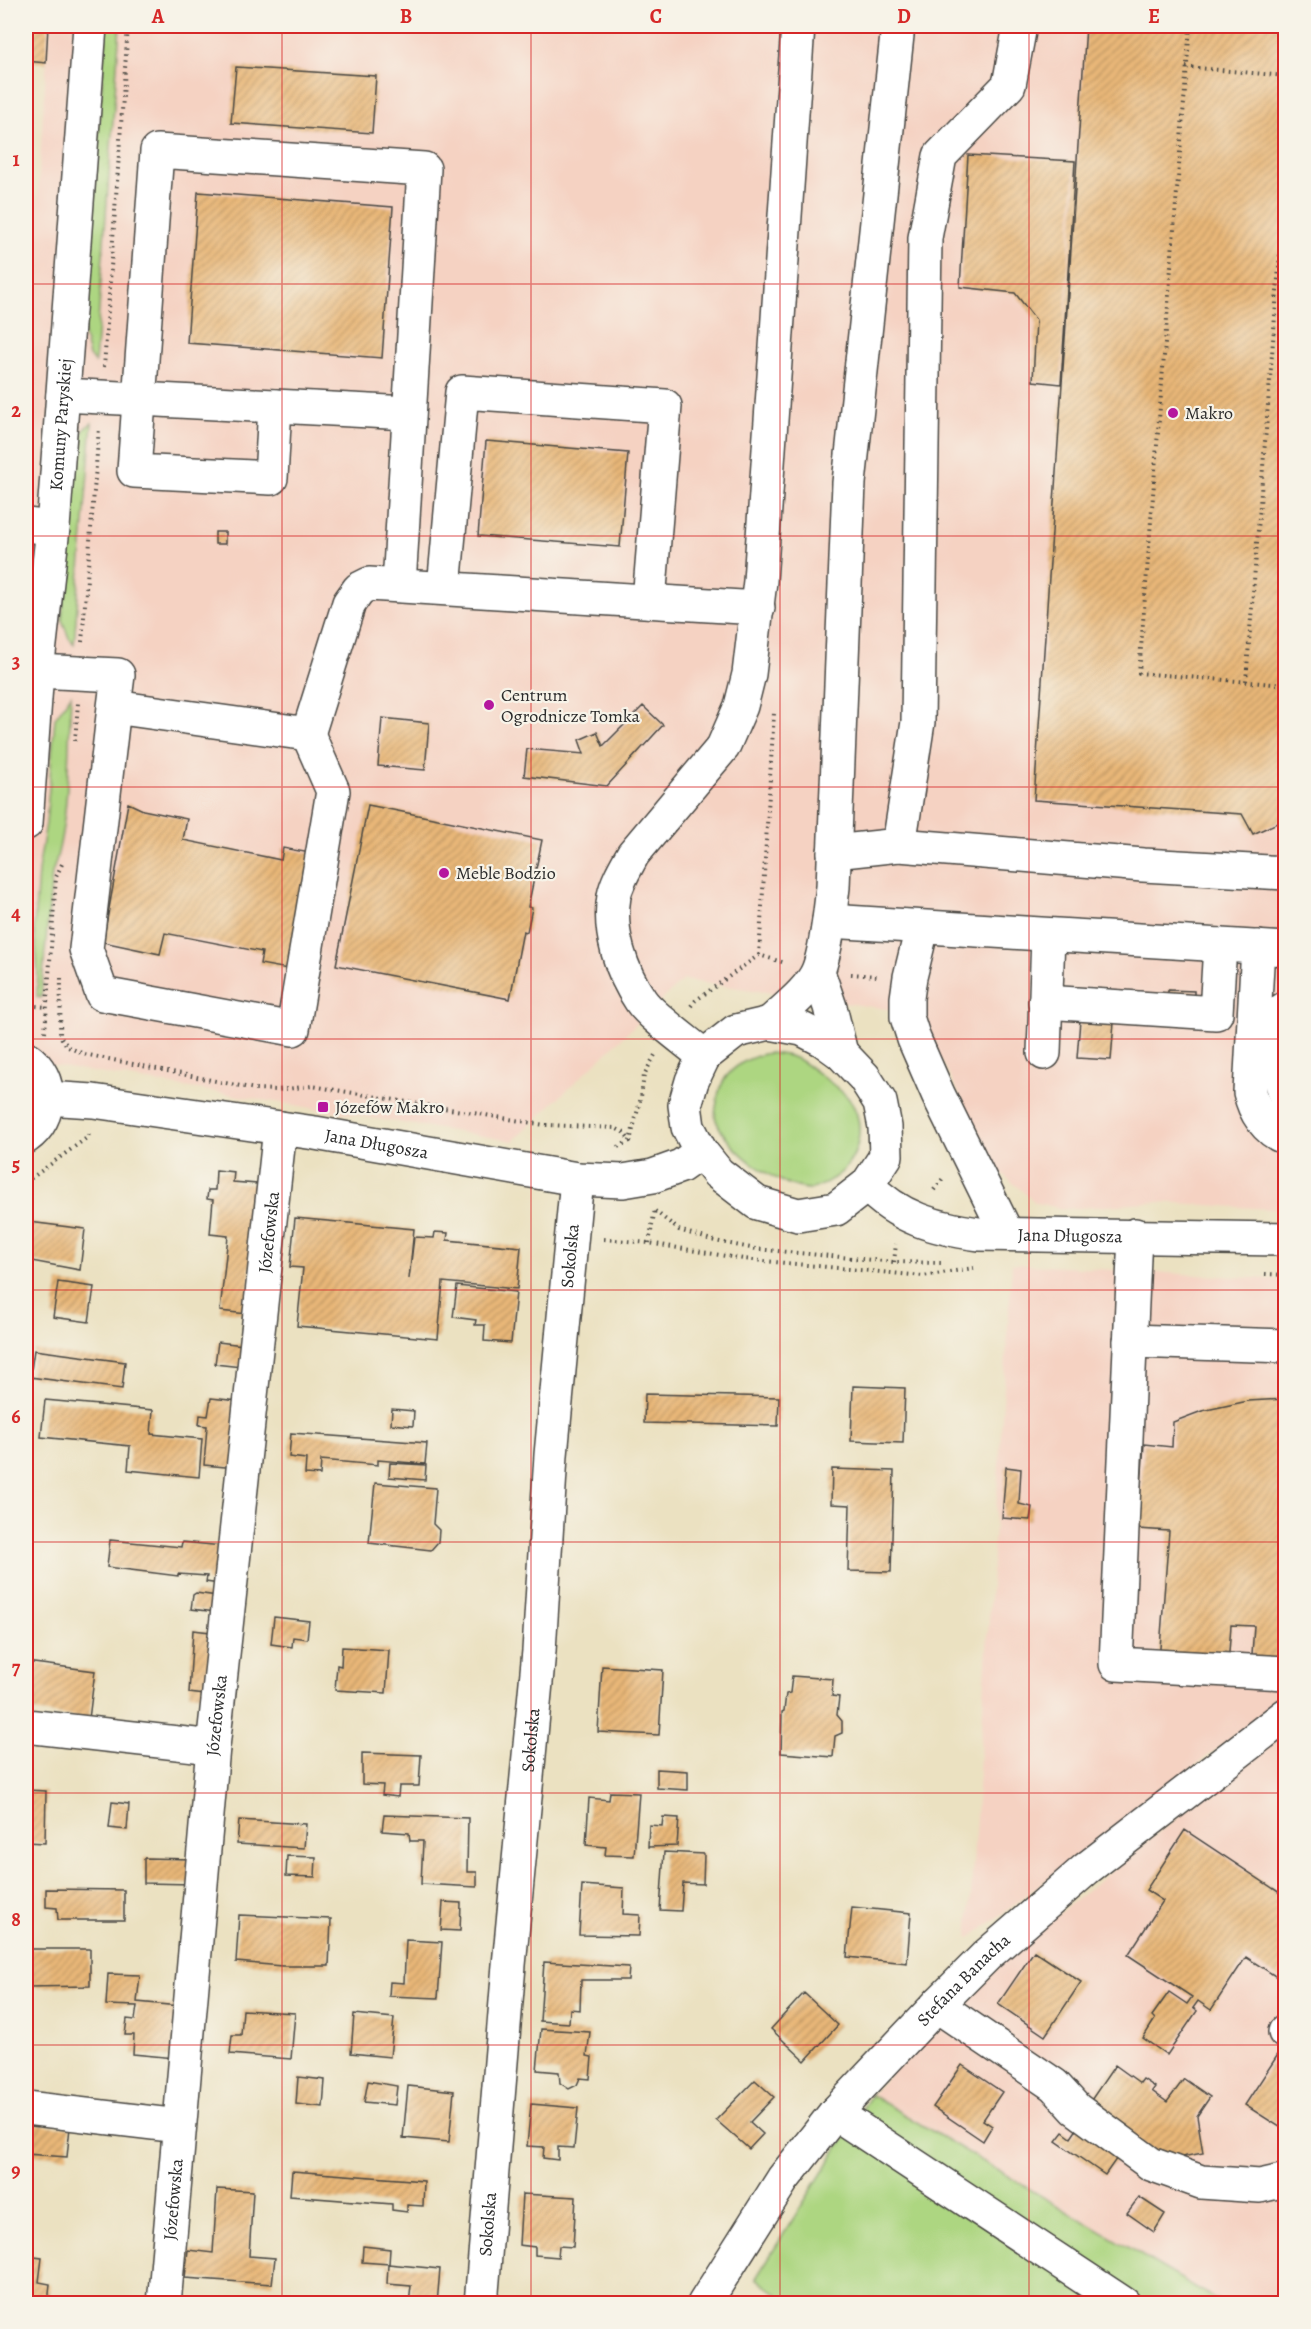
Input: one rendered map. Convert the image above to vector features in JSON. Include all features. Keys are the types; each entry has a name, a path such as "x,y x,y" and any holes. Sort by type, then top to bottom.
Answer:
{"street":[{"name":"Komuny Paryskiej","path":"26,823 37,671 40,526 63,395 90,26"},
{"path":"704,1056 642,1003 620,961 613,926 614,895 623,871 633,854 723,747 741,706 753,652 758,608 798,26"},
{"path":"770,1023 798,998 818,972 830,921 849,483 898,26"},
{"path":"899,845 918,722 925,238 940,156 1009,85 1020,26"},
{"path":"275,406 271,478 134,471 157,151 424,169 399,585"},
{"path":"444,588 462,392 665,406 649,601"},
{"path":"63,395 408,413"},
{"path":"37,671 118,675 86,949 102,994 293,1029 333,791 308,734 349,603 359,589 369,584 399,585 758,608"},
{"path":"114,707 308,734"},
{"path":"834,852 899,845 1143,866 1286,873"},
{"path":"830,921 1272,948 1278,1065 1286,1099"},
{"path":"922,928 908,988 907,1017 914,1039 952,1124 1007,1234"},
{"path":"1044,1053 1048,935"},
{"path":"1045,1002 1216,1013 1220,945"},
{"path":"818,972 842,1053"},
{"path":"1275,1009 1250,1092 1253,1103 1269,1127 1286,1138"},
{"path":"770,1023 801,1029 842,1053 864,1077 880,1102 885,1127 886,1156 867,1185 836,1209 798,1215 757,1203 718,1173 701,1152 688,1127 685,1105 692,1081 704,1056 736,1031 770,1023"},
{"path":"26,1058 40,1071 46,1084 47,1098 45,1112 39,1125 26,1137"},
{"name":"Jana Długosza","path":"47,1098 93,1101 280,1128 577,1179 623,1181 653,1176 681,1166 701,1152"},
{"name":"Józefowska","path":"164,2304 213,1747 280,1128"},
{"name":"Sokolska","path":"481,2304 509,1965 539,1651 553,1432 577,1179"},
{"name":"Jana Długosza","path":"867,1185 883,1201 899,1212 952,1230 979,1234 1286,1239"},
{"path":"1136,1235 1116,1664 1286,1673"},
{"path":"1130,1341 1286,1346"},
{"name":"Stefana Banacha","path":"704,2304 783,2179 836,2113 987,1954 1086,1869 1286,1715"},
{"path":"26,1726 213,1747"},
{"path":"939,2003 948,2013 1054,2085 1076,2109 1151,2164 1201,2182 1260,2186 1286,2180"},
{"path":"26,2108 179,2126"},
{"path":"836,2113 879,2144 1124,2304"}],"path":[{"path":"74,745 102,397 128,26"},
{"path":"1190,26 1139,673 1286,685"},
{"path":"1186,68 1286,76"},
{"path":"1245,681 1286,178"},
{"path":"759,955 775,704"},
{"path":"36,1006 46,1007"},
{"path":"649,1243 655,1211 679,1230 715,1241 756,1249 859,1259 945,1263"},
{"path":"594,1238 649,1243 743,1259 922,1276 962,1271 985,1265"}],"shaded area":[{"path":"49,26 1285,26 1285,1210 1160,1202 1064,1209 1036,1203 999,1171 935,1048 922,1014 683,980 513,1141 26,1061 26,366"},
{"path":"1012,1264 1285,1280 1285,1697 968,1940"},
{"path":"1285,1730 1285,2303 1222,2303 871,2095 966,1989"}],"green space":[{"path":"106,26 120,26 95,363 89,356 84,336"},
{"path":"92,423 74,644 62,620 74,450 85,428"},
{"path":"71,695 65,810 58,854 52,873 41,998 37,997 38,972 34,929 38,871 46,823 55,718"},
{"path":"768,1053 799,1060 840,1090 855,1109 859,1131 858,1143 849,1164 832,1179 812,1189 785,1182 756,1166 731,1143 716,1120 715,1111 719,1092 727,1075 741,1063"},
{"path":"871,2095 1222,2303 789,2303 756,2278"}],"building":[{"path":"26,26 48,26 46,63 26,61"},
{"name":"Makro","path":"1086,26 1286,26 1286,819 1253,834 1242,814 1034,800"},
{"path":"236,67 376,76 372,133 231,123"},
{"path":"968,155 1075,161 1061,384 1033,381 1036,320 1015,293 960,287"},
{"path":"198,192 393,207 382,358 187,343"},
{"path":"26,210 31,211 28,288 26,288"},
{"path":"486,441 628,453 620,547 478,536"},
{"path":"215,532 225,532 225,544 215,544"},
{"path":"643,706 663,725 607,786 524,776 527,749 584,754 579,740 597,732 603,746"},
{"path":"382,718 429,723 425,770 378,766"},
{"path":"128,803 143,810 187,819 183,840 281,860 283,848 316,854 293,970 260,964 262,952 165,933 160,954 103,942"},
{"name":"Meble Bodzio","path":"368,805 542,840 528,907 532,908 527,932 523,931 510,999 336,965"},
{"path":"1168,990 1194,991 1194,1001 1168,999"},
{"path":"1082,995 1116,997 1111,1060 1077,1058"},
{"path":"216,1170 234,1172 233,1182 257,1184 247,1314 220,1311 228,1236 210,1234 213,1200 207,1199 208,1190 215,1190"},
{"path":"295,1218 414,1229 409,1279 414,1237 434,1238 435,1232 448,1233 447,1240 521,1247 517,1289 443,1282 438,1339 297,1326 303,1268 290,1267"},
{"path":"29,1222 85,1229 80,1270 26,1260"},
{"path":"58,1282 94,1287 89,1322 53,1317"},
{"path":"457,1286 516,1292 511,1343 484,1341 485,1325 475,1325 476,1320 453,1317"},
{"path":"218,1342 243,1345 241,1367 215,1364"},
{"path":"34,1350 125,1362 122,1389 30,1377"},
{"path":"853,1386 905,1388 903,1443 851,1441"},
{"path":"645,1394 779,1397 778,1426 644,1423"},
{"path":"211,1398 238,1401 236,1468 204,1465 207,1426 199,1425 200,1415 208,1416"},
{"path":"1286,1399 1286,1671 1251,1668 1254,1626 1231,1625 1228,1666 1159,1661 1169,1531 1138,1529 1144,1444 1172,1447 1173,1422 1202,1411 1248,1401"},
{"path":"45,1400 153,1410 151,1434 202,1439 199,1477 128,1470 130,1446 41,1437"},
{"path":"392,1409 414,1411 413,1426 391,1424"},
{"path":"291,1433 427,1443 425,1464 378,1460 378,1465 321,1460 320,1475 305,1474 306,1459 289,1457"},
{"path":"390,1463 426,1465 425,1480 389,1477"},
{"path":"1006,1467 1021,1469 1019,1504 1032,1507 1030,1520 1002,1518"},
{"path":"832,1469 894,1471 891,1572 848,1571 850,1505 831,1504"},
{"path":"375,1483 436,1488 433,1524 439,1530 438,1542 431,1550 369,1543"},
{"path":"110,1540 181,1547 182,1542 223,1546 219,1584 206,1582 207,1576 178,1574 178,1576 107,1567"},
{"path":"196,1593 217,1596 216,1612 191,1609 193,1595"},
{"path":"274,1617 309,1621 307,1639 293,1637 292,1647 271,1644"},
{"path":"193,1630 219,1633 213,1696 189,1693"},
{"path":"342,1647 389,1650 386,1693 335,1690 337,1665 341,1666"},
{"path":"26,1662 95,1671 89,1719 26,1710"},
{"path":"602,1666 663,1670 659,1735 598,1732"},
{"path":"792,1676 833,1679 832,1696 839,1697 837,1715 842,1721 842,1733 835,1736 833,1757 781,1753 782,1712 786,1694 790,1693"},
{"path":"362,1753 421,1755 419,1786 399,1786 398,1797 382,1795 383,1785 362,1784"},
{"path":"657,1769 688,1771 688,1790 657,1788"},
{"path":"26,1790 46,1791 45,1843 26,1842"},
{"path":"610,1792 639,1793 634,1856 605,1855 606,1847 586,1845 589,1798 609,1800"},
{"path":"112,1802 129,1804 127,1830 109,1828"},
{"path":"384,1815 468,1818 467,1872 477,1872 477,1887 421,1884 423,1841 410,1841 409,1833 382,1831"},
{"path":"663,1817 679,1818 677,1846 648,1847 649,1825 662,1826"},
{"path":"239,1820 306,1824 304,1848 237,1844"},
{"path":"1185,1830 1286,1897 1286,1983 1246,1957 1211,2010 1198,2001 1193,2008 1197,2011 1167,2055 1143,2038 1155,2019 1152,2016 1169,1992 1187,2004 1192,1997 1128,1955 1163,1901 1146,1890"},
{"path":"664,1852 704,1854 703,1884 683,1883 681,1911 660,1910"},
{"path":"287,1856 316,1857 315,1877 286,1876"},
{"path":"144,1858 193,1859 192,1884 144,1883"},
{"path":"582,1885 624,1888 623,1914 640,1915 639,1936 579,1935"},
{"path":"46,1889 124,1890 124,1920 58,1920 57,1908 46,1907"},
{"path":"443,1902 461,1903 460,1931 441,1930"},
{"path":"852,1907 911,1913 907,1963 847,1957"},
{"path":"239,1915 331,1919 329,1966 282,1966 236,1962"},
{"path":"406,1940 442,1942 438,1998 389,1996 390,1982 404,1983"},
{"path":"26,1949 90,1949 90,1986 26,1987"},
{"path":"1034,1951 1081,1982 1045,2036 998,2004"},
{"path":"544,1962 629,1967 628,1980 581,1980 580,2010 570,2009 569,2023 540,2021"},
{"path":"108,1974 140,1975 137,2002 179,2006 175,2058 133,2054 134,2035 125,2035 127,2019 135,2020 137,2006 106,2005"},
{"path":"804,1993 838,2025 805,2061 771,2029"},
{"path":"243,2010 295,2013 291,2059 230,2054 232,2035 241,2035"},
{"path":"354,2014 394,2018 390,2057 351,2053"},
{"path":"541,2029 590,2032 587,2056 592,2057 590,2079 580,2078 577,2085 569,2089 560,2083 559,2072 537,2070"},
{"path":"1279,2053 1286,2057 1286,2131 1245,2105"},
{"path":"962,2065 1002,2092 983,2120 992,2126 983,2141 933,2107"},
{"path":"1115,2065 1140,2083 1143,2079 1155,2087 1152,2091 1167,2102 1184,2079 1210,2097 1197,2116 1203,2153 1166,2160 1087,2106"},
{"path":"298,2077 325,2080 323,2107 296,2104"},
{"path":"755,2080 774,2097 750,2122 763,2134 749,2149 716,2120"},
{"path":"368,2081 397,2086 395,2105 364,2102"},
{"path":"408,2086 454,2091 449,2142 403,2138"},
{"path":"531,2104 578,2108 574,2148 558,2147 558,2160 543,2158 544,2147 527,2146"},
{"path":"26,2124 70,2127 67,2157 26,2154"},
{"path":"1079,2126 1119,2155 1105,2175 1056,2141 1063,2132 1071,2138"},
{"path":"292,2171 424,2181 423,2206 407,2205 407,2212 392,2210 392,2204 290,2196"},
{"path":"217,2189 253,2191 249,2256 275,2258 272,2284 185,2278 188,2250 213,2253"},
{"path":"522,2194 576,2197 573,2247 559,2246 558,2257 535,2255 535,2247 519,2245"},
{"path":"1139,2197 1165,2214 1154,2232 1127,2213"},
{"path":"363,2246 390,2249 389,2264 362,2262"},
{"path":"26,2256 42,2258 39,2282 50,2284 48,2304 26,2304"},
{"path":"388,2264 440,2269 437,2304 409,2304 411,2286 387,2284"}],"place":[{"name":"Makro","path":"1173,413"},
{"name":"Centrum Ogrodnicze Tomka","path":"489,705"},
{"name":"Meble Bodzio","path":"444,873"},
{"name":"Józefów Makro","path":"323,1107"}]}
